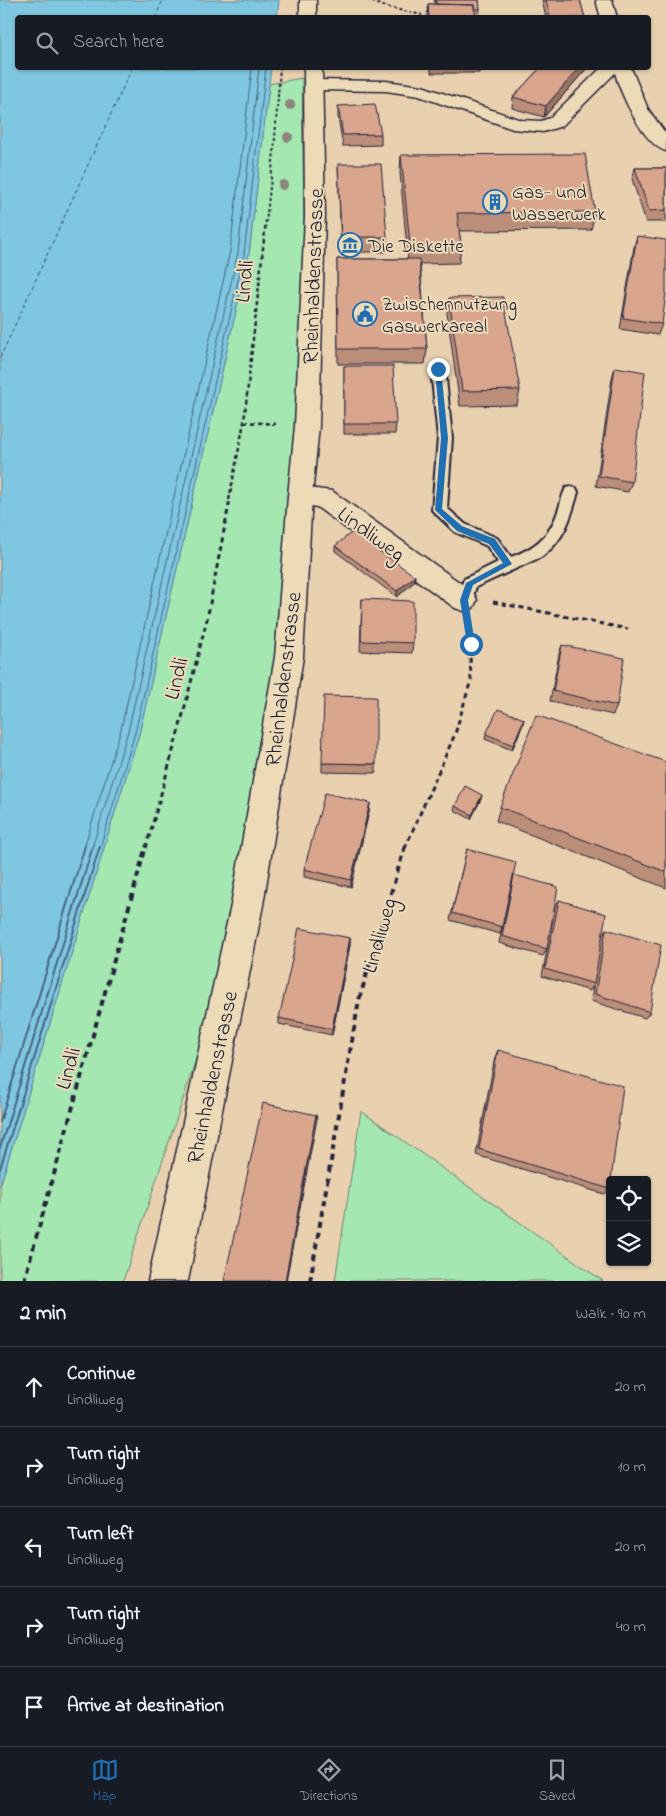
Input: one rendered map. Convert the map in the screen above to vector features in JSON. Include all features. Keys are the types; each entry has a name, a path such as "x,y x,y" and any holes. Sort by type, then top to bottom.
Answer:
{"main road":[{"path":"308,0 308,15"},
{"path":"604,0 608,15"},
{"path":"313,76 422,91 519,125 543,127 556,122 608,70"},
{"path":"623,70 640,113 654,133 666,145"},
{"name":"Rheinhaldenstrasse","path":"168,1281 247,905 289,657 300,496 308,426 315,216 313,76"},
{"name":"Lindliweg","path":"300,496 323,498 464,600"}],"lane":[{"path":"438,369 445,438 438,510 460,528 492,542 508,564"},
{"path":"464,600 470,583 508,564 537,553 557,535 571,492"}],"path":[{"path":"367,0 386,7 422,15"},
{"name":"Lindli","path":"24,1281 181,722 207,619 244,422 274,152 280,70"},
{"path":"464,600 489,601 628,629"},
{"name":"Lindliweg","path":"310,1281 359,1000 403,851 455,734 471,680 471,644 464,600"}],"green space":[{"path":"302,78 307,426 247,905 123,1281 0,1281 0,1186 139,734 249,254 269,84"},
{"path":"361,1111 603,1281 335,1281"}],"water":[{"path":"0,0 279,0 277,15 15,15 15,70 271,70 249,254 139,734 0,1186"}],"building":[{"path":"436,0 479,0 480,9 474,9 474,5 436,4"},
{"path":"546,0 580,0 584,15 549,15"},
{"path":"428,4 474,5 476,15 429,15"},
{"path":"538,70 577,70 546,106 513,97"},
{"path":"375,104 381,134 343,135 338,106"},
{"name":"Gas- und Wasserwerk","path":"585,154 595,212 457,213 461,245 410,245 401,155"},
{"path":"338,164 381,164 387,237 341,237"},
{"path":"635,168 666,168 666,210 649,211"},
{"path":"637,236 666,240 666,292 662,324 623,318"},
{"path":"337,259 419,259 427,349 338,349"},
{"path":"503,297 520,390 462,391 449,298"},
{"path":"344,366 393,366 396,424 344,424"},
{"path":"615,367 645,372 632,482 599,476"},
{"path":"352,532 415,576 397,591 335,546"},
{"path":"362,599 413,601 413,643 361,641"},
{"path":"562,645 624,658 617,706 553,691"},
{"path":"324,696 376,697 376,764 322,763"},
{"path":"498,709 524,719 513,745 486,734"},
{"path":"536,715 666,762 666,872 500,807"},
{"path":"465,786 482,795 472,815 455,806"},
{"path":"325,793 370,803 351,880 304,869"},
{"path":"467,849 516,862 502,927 452,913"},
{"path":"514,875 558,887 547,949 502,936"},
{"path":"559,900 606,914 594,984 545,969"},
{"path":"299,928 350,938 332,1029 279,1018"},
{"path":"606,929 661,945 650,1012 595,994"},
{"path":"498,1050 623,1086 612,1176 606,1176 606,1188 479,1149"},
{"path":"263,1103 316,1115 285,1281 224,1281"}],"ferry route":[{"path":"156,15 163,0"},
{"path":"0,358 131,70"}],"place":[{"name":"Gas- und Wasserwerk","path":"495,202"},
{"name":"Die Diskette","path":"350,245"},
{"name":"Zwischennutzung Gaswerkareal","path":"365,314"}],"route":[{"path":"438,369 445,438 438,510 460,528 492,542 508,564 470,583 464,600 471,644"}]}
